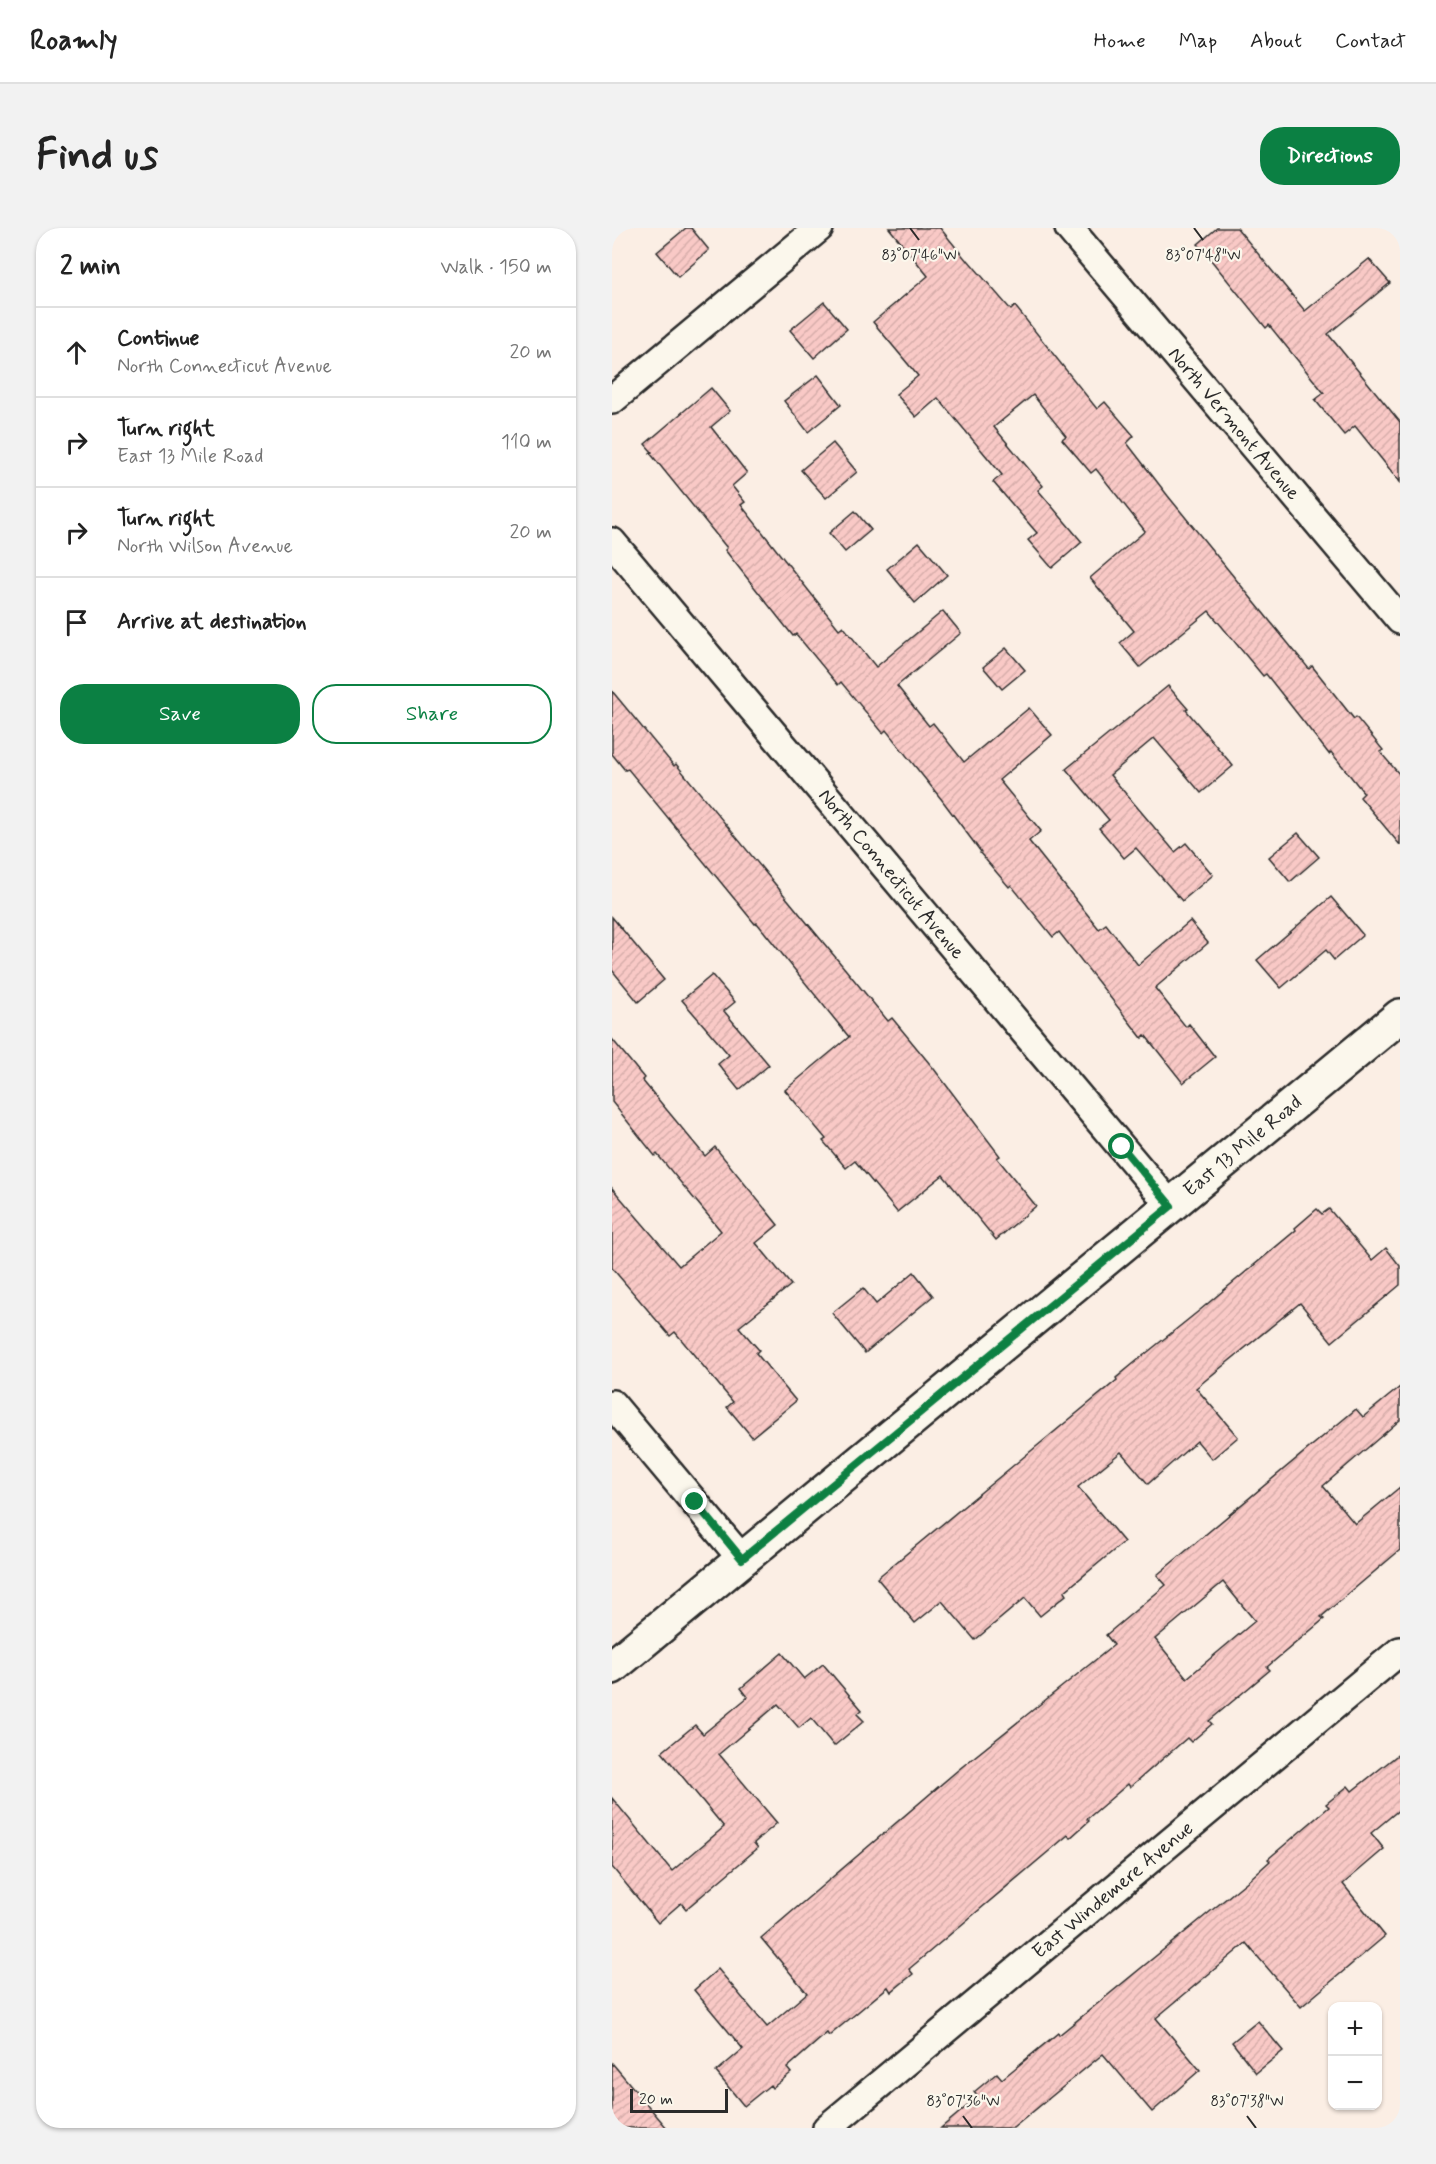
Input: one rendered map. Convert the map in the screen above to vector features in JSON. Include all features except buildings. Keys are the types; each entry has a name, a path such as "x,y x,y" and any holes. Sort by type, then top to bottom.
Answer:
{"main road":[{"name":"East 13 Mile Road","path":"612,1666 1400,1016"}],"street":[{"path":"612,400 819,228"},
{"name":"North Vermont Avenue","path":"1069,228 1400,620"},
{"name":"North Connecticut Avenue","path":"612,542 1171,1206"},
{"path":"612,1404 742,1559"},
{"name":"East Windemere Avenue","path":"826,2128 1400,1651"}],"route":[{"path":"695,1502 742,1559 1171,1206 1122,1147"}]}
